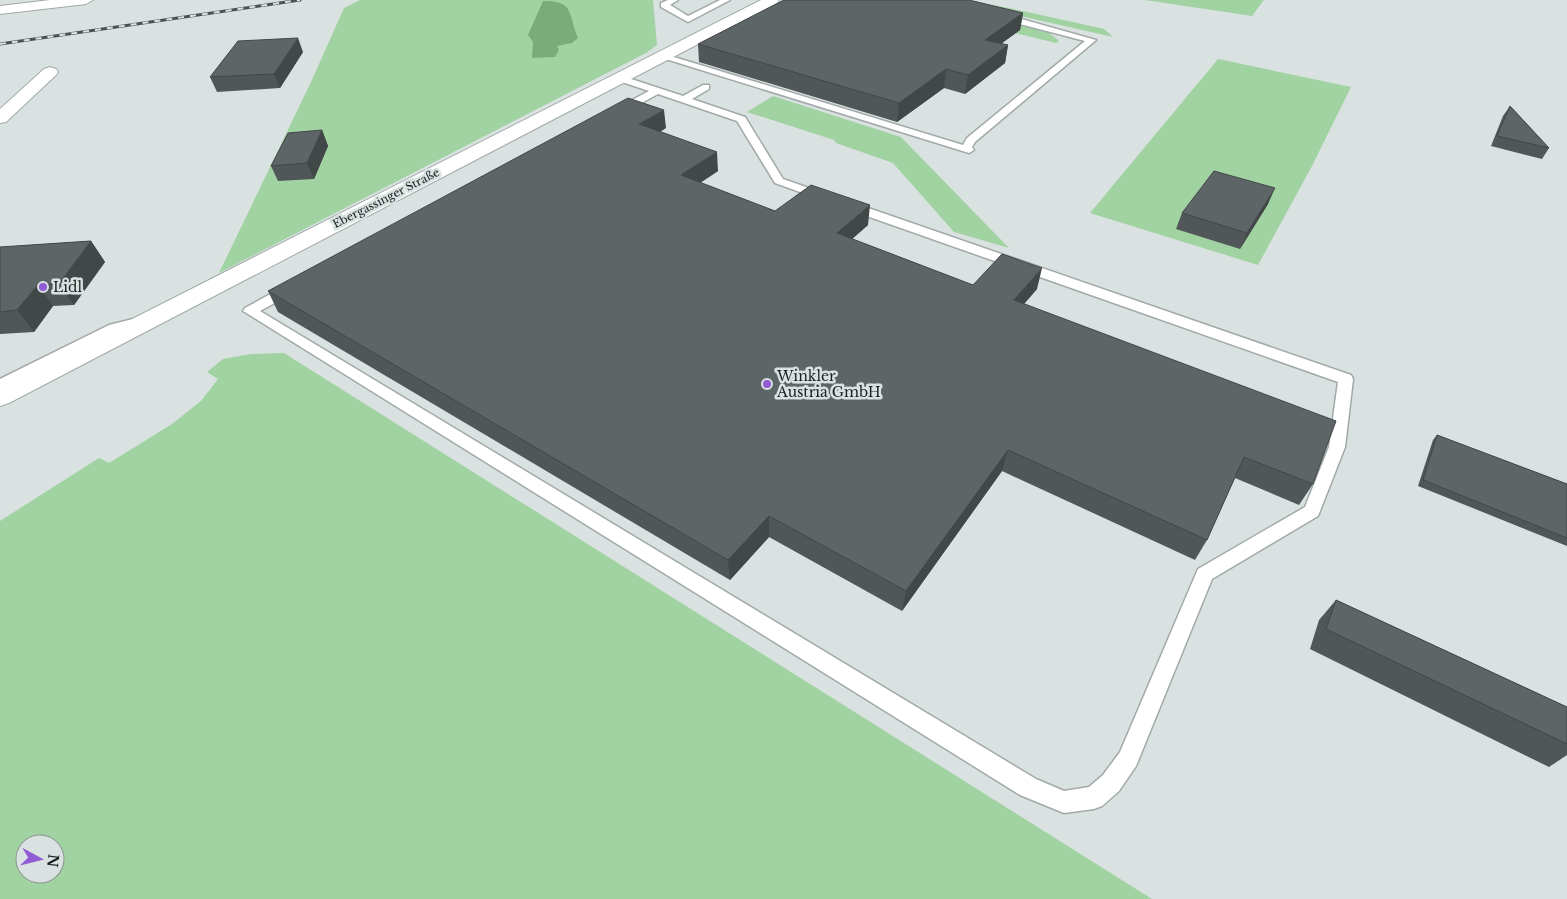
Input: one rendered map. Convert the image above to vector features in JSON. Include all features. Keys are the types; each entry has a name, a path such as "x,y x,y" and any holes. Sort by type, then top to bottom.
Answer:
{"street":[{"path":"0,10 86,0"},
{"name":"Ebergassinger Straße","path":"0,397 772,0"},
{"path":"0,118 50,72"}],"lane":[{"path":"674,0 664,5 688,19 726,0"},
{"path":"661,56 968,147 971,140 1092,40 990,14"},
{"path":"302,283 250,311 1028,787 1064,802 1094,798 1111,783 1128,759 1205,574 1312,511 1336,447 1346,379 779,181 741,119 619,78"},
{"path":"683,100 706,87"},
{"path":"605,119 657,91"},
{"path":"0,384 114,328 156,317"}],"green space":[{"path":"360,0 653,0 657,45 646,53 219,273 311,82 344,8"},
{"path":"964,0 1104,29 1113,37 955,1"},
{"path":"1145,0 1264,0 1252,16"},
{"path":"543,1 553,1 566,6 578,38 572,43 557,46 559,50 555,57 532,58 533,42 528,35"},
{"path":"995,19 1047,31 1059,41 1056,43 1015,33 1019,30"},
{"path":"1218,59 1351,87 1312,166 1258,265 1090,213"},
{"path":"773,96 901,137 1009,248 954,232 893,163 836,143 834,140 747,112"},
{"path":"284,353 1152,899 0,899 0,521 99,458 109,463 172,424 201,401 218,379 207,372 223,359 251,354"}],"building":[{"path":"784,0 969,0 1023,13 985,40 1008,45 968,75 946,69 899,103 698,44"},
{"path":"298,38 274,74 210,77 238,41"},
{"name":"Winkler Austria GmbH","path":"628,98 664,110 639,124 717,152 681,175 775,211 811,185 870,205 837,233 973,285 1002,254 1042,268 1014,300 1336,421 1313,484 1244,457 1207,540 1008,450 906,591 769,516 728,560 268,291"},
{"path":"1510,106 1549,148 1497,136"},
{"path":"322,130 307,163 271,166 288,133"},
{"path":"1214,171 1275,188 1247,233 1182,213"},
{"path":"91,241 59,284 38,285 17,310 0,312 0,247"},
{"path":"1437,435 1567,484 1567,538 1423,480"},
{"path":"1336,600 1567,707 1567,744 1326,629"}],"railway":[{"path":"0,44 300,0"}],"place":[{"name":"Lidl","path":"43,287"},
{"name":"Winkler Austria GmbH","path":"767,384"}]}
